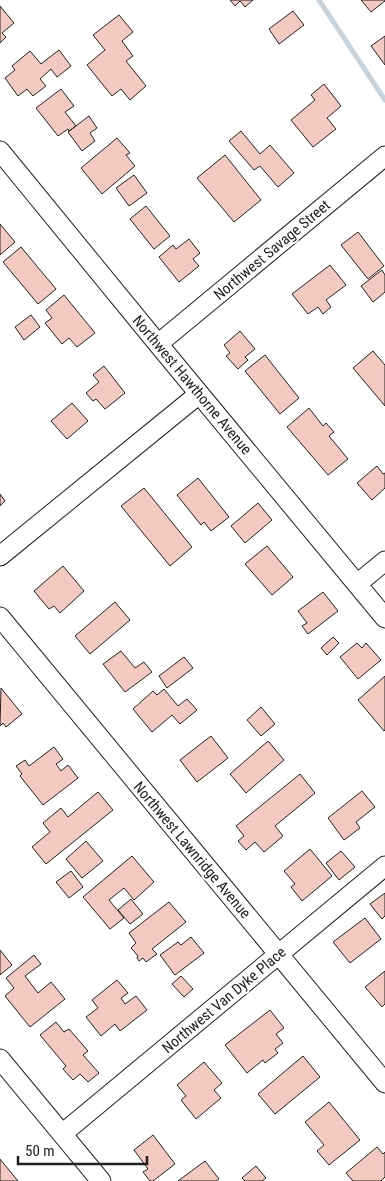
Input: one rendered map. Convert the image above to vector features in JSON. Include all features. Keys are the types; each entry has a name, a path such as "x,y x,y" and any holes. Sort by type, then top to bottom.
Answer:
{"street":[{"name":"Northwest Hawthorne Avenue","path":"0,151 385,618"},
{"name":"Northwest Savage Street","path":"158,344 385,156"},
{"path":"0,556 199,394"},
{"path":"356,584 385,560"},
{"name":"Northwest Lawnridge Avenue","path":"0,617 385,1083"},
{"name":"Northwest Van Dyke Place","path":"62,1134 385,866"},
{"path":"0,1059 101,1181"}],"building":[{"path":"230,0 253,0 245,7 240,1 235,6"},
{"path":"361,0 385,0 385,1 371,12"},
{"path":"0,6 14,23 2,33 6,37 0,43"},
{"path":"293,11 304,25 279,44 269,29"},
{"path":"119,15 133,32 122,41 133,56 126,61 146,86 130,100 121,89 112,96 87,65 105,50 93,35"},
{"path":"385,36 385,65 371,46"},
{"path":"59,50 71,66 57,77 51,69 40,79 46,86 33,96 27,89 18,96 5,78 15,70 12,66 30,51 41,64"},
{"path":"324,84 341,106 327,118 336,129 313,147 291,120 315,100 311,95"},
{"path":"61,89 74,106 65,112 76,126 58,136 36,108"},
{"path":"89,116 97,128 90,133 95,141 82,151 68,132"},
{"path":"241,131 260,154 270,145 294,173 278,187 260,166 254,170 229,141"},
{"path":"117,138 130,153 126,155 135,166 102,194 81,168"},
{"path":"225,155 261,200 234,222 197,178"},
{"path":"134,175 147,193 129,206 116,188"},
{"path":"146,206 170,236 154,249 130,219"},
{"path":"0,224 15,242 0,255"},
{"path":"358,232 384,266 368,279 341,245"},
{"path":"189,239 200,253 193,259 199,266 179,282 159,257 173,245 176,249"},
{"path":"21,247 56,289 38,304 3,262"},
{"path":"330,265 346,285 326,300 331,307 323,314 318,307 308,314 292,294"},
{"path":"382,270 385,275 385,292 373,302 361,286"},
{"path":"64,295 95,333 77,347 69,338 62,344 45,323 52,318 46,310"},
{"path":"31,315 40,327 24,340 15,327"},
{"path":"240,331 255,349 245,357 248,360 238,369 226,356 230,353 224,345"},
{"path":"373,351 385,365 385,406 353,368"},
{"path":"265,355 299,398 280,414 245,371"},
{"path":"104,366 125,393 105,409 96,399 93,401 86,393 99,382 93,375"},
{"path":"72,403 88,421 67,439 51,421"},
{"path":"309,408 323,426 326,423 334,432 329,436 348,459 328,475 287,427"},
{"path":"377,466 383,474 385,473 385,488 372,500 357,483"},
{"path":"198,478 229,517 211,531 204,522 201,525 177,495"},
{"path":"144,488 192,547 170,566 121,506"},
{"path":"0,494 5,501 0,506"},
{"path":"258,503 272,520 245,543 231,526"},
{"path":"267,546 293,577 272,595 245,564"},
{"path":"63,566 84,591 60,613 54,606 49,609 34,591"},
{"path":"323,592 338,611 308,634 302,626 307,623 298,611"},
{"path":"115,602 130,620 90,654 75,636"},
{"path":"333,637 339,643 327,655 321,648"},
{"path":"357,643 362,648 366,643 381,660 358,679 340,657"},
{"path":"121,651 135,668 144,662 152,672 125,692 103,664"},
{"path":"184,657 193,668 167,688 159,676"},
{"path":"385,676 385,730 384,731 358,700"},
{"path":"1,688 22,714 6,727 3,723 0,726"},
{"path":"164,689 178,706 187,699 197,710 180,724 172,715 152,732 133,709 153,691 157,695"},
{"path":"261,707 275,724 261,736 247,720"},
{"path":"211,736 228,758 197,782 180,760"},
{"path":"268,741 284,760 246,793 230,774"},
{"path":"54,747 63,759 56,764 61,771 68,765 78,778 43,805 20,776 22,774 16,766 25,760 29,766"},
{"path":"300,774 315,793 275,826 283,836 264,852 255,842 246,850 238,841 244,836 236,826"},
{"path":"362,791 375,807 356,822 360,828 344,840 328,818"},
{"path":"98,792 113,810 46,864 32,847 50,832 43,823 61,808 68,817"},
{"path":"86,841 103,861 82,878 66,859"},
{"path":"310,849 332,876 302,901 291,887 295,884 284,871"},
{"path":"341,851 355,867 339,880 326,863"},
{"path":"132,856 154,882 134,900 124,888 109,900 124,918 110,929 83,897"},
{"path":"71,871 83,887 69,898 56,882"},
{"path":"385,893 385,916 382,919 370,904"},
{"path":"131,899 143,914 130,924 118,910"},
{"path":"169,902 186,922 152,949 157,954 146,962 143,958 139,961 138,956 131,948 136,943 129,933"},
{"path":"365,918 381,939 350,963 333,942"},
{"path":"191,937 204,953 175,975 160,955 178,942 181,945"},
{"path":"0,950 12,965 0,975"},
{"path":"34,955 41,964 25,976 38,993 51,982 65,999 30,1027 5,996 14,988 6,978"},
{"path":"385,971 385,1004 382,1007 365,987"},
{"path":"181,976 193,989 184,997 172,984"},
{"path":"117,980 128,993 121,998 125,1004 136,996 147,1010 120,1031 115,1024 101,1036 86,1017 98,1008 92,1000"},
{"path":"270,1010 284,1028 276,1034 283,1043 275,1049 278,1053 265,1063 263,1060 247,1073 225,1045"},
{"path":"56,1022 64,1032 69,1029 88,1051 83,1055 99,1073 88,1082 80,1074 73,1080 63,1069 66,1066 40,1035"},
{"path":"303,1056 320,1077 275,1114 258,1094"},
{"path":"204,1062 222,1083 214,1090 221,1098 196,1119 181,1100 186,1096 177,1085"},
{"path":"329,1102 360,1140 329,1165 317,1151 324,1145 305,1122"},
{"path":"153,1135 175,1164 153,1181 150,1181 143,1172 148,1169 134,1150"},
{"path":"377,1147 383,1154 385,1152 385,1177 381,1181 353,1181 346,1173"},
{"path":"0,1159 18,1181 0,1181"},
{"path":"205,1161 219,1179 216,1181 178,1181"},
{"path":"256,1166 266,1178 262,1181 245,1181 242,1178"}],"waterway":[{"path":"319,0 385,100"}]}
